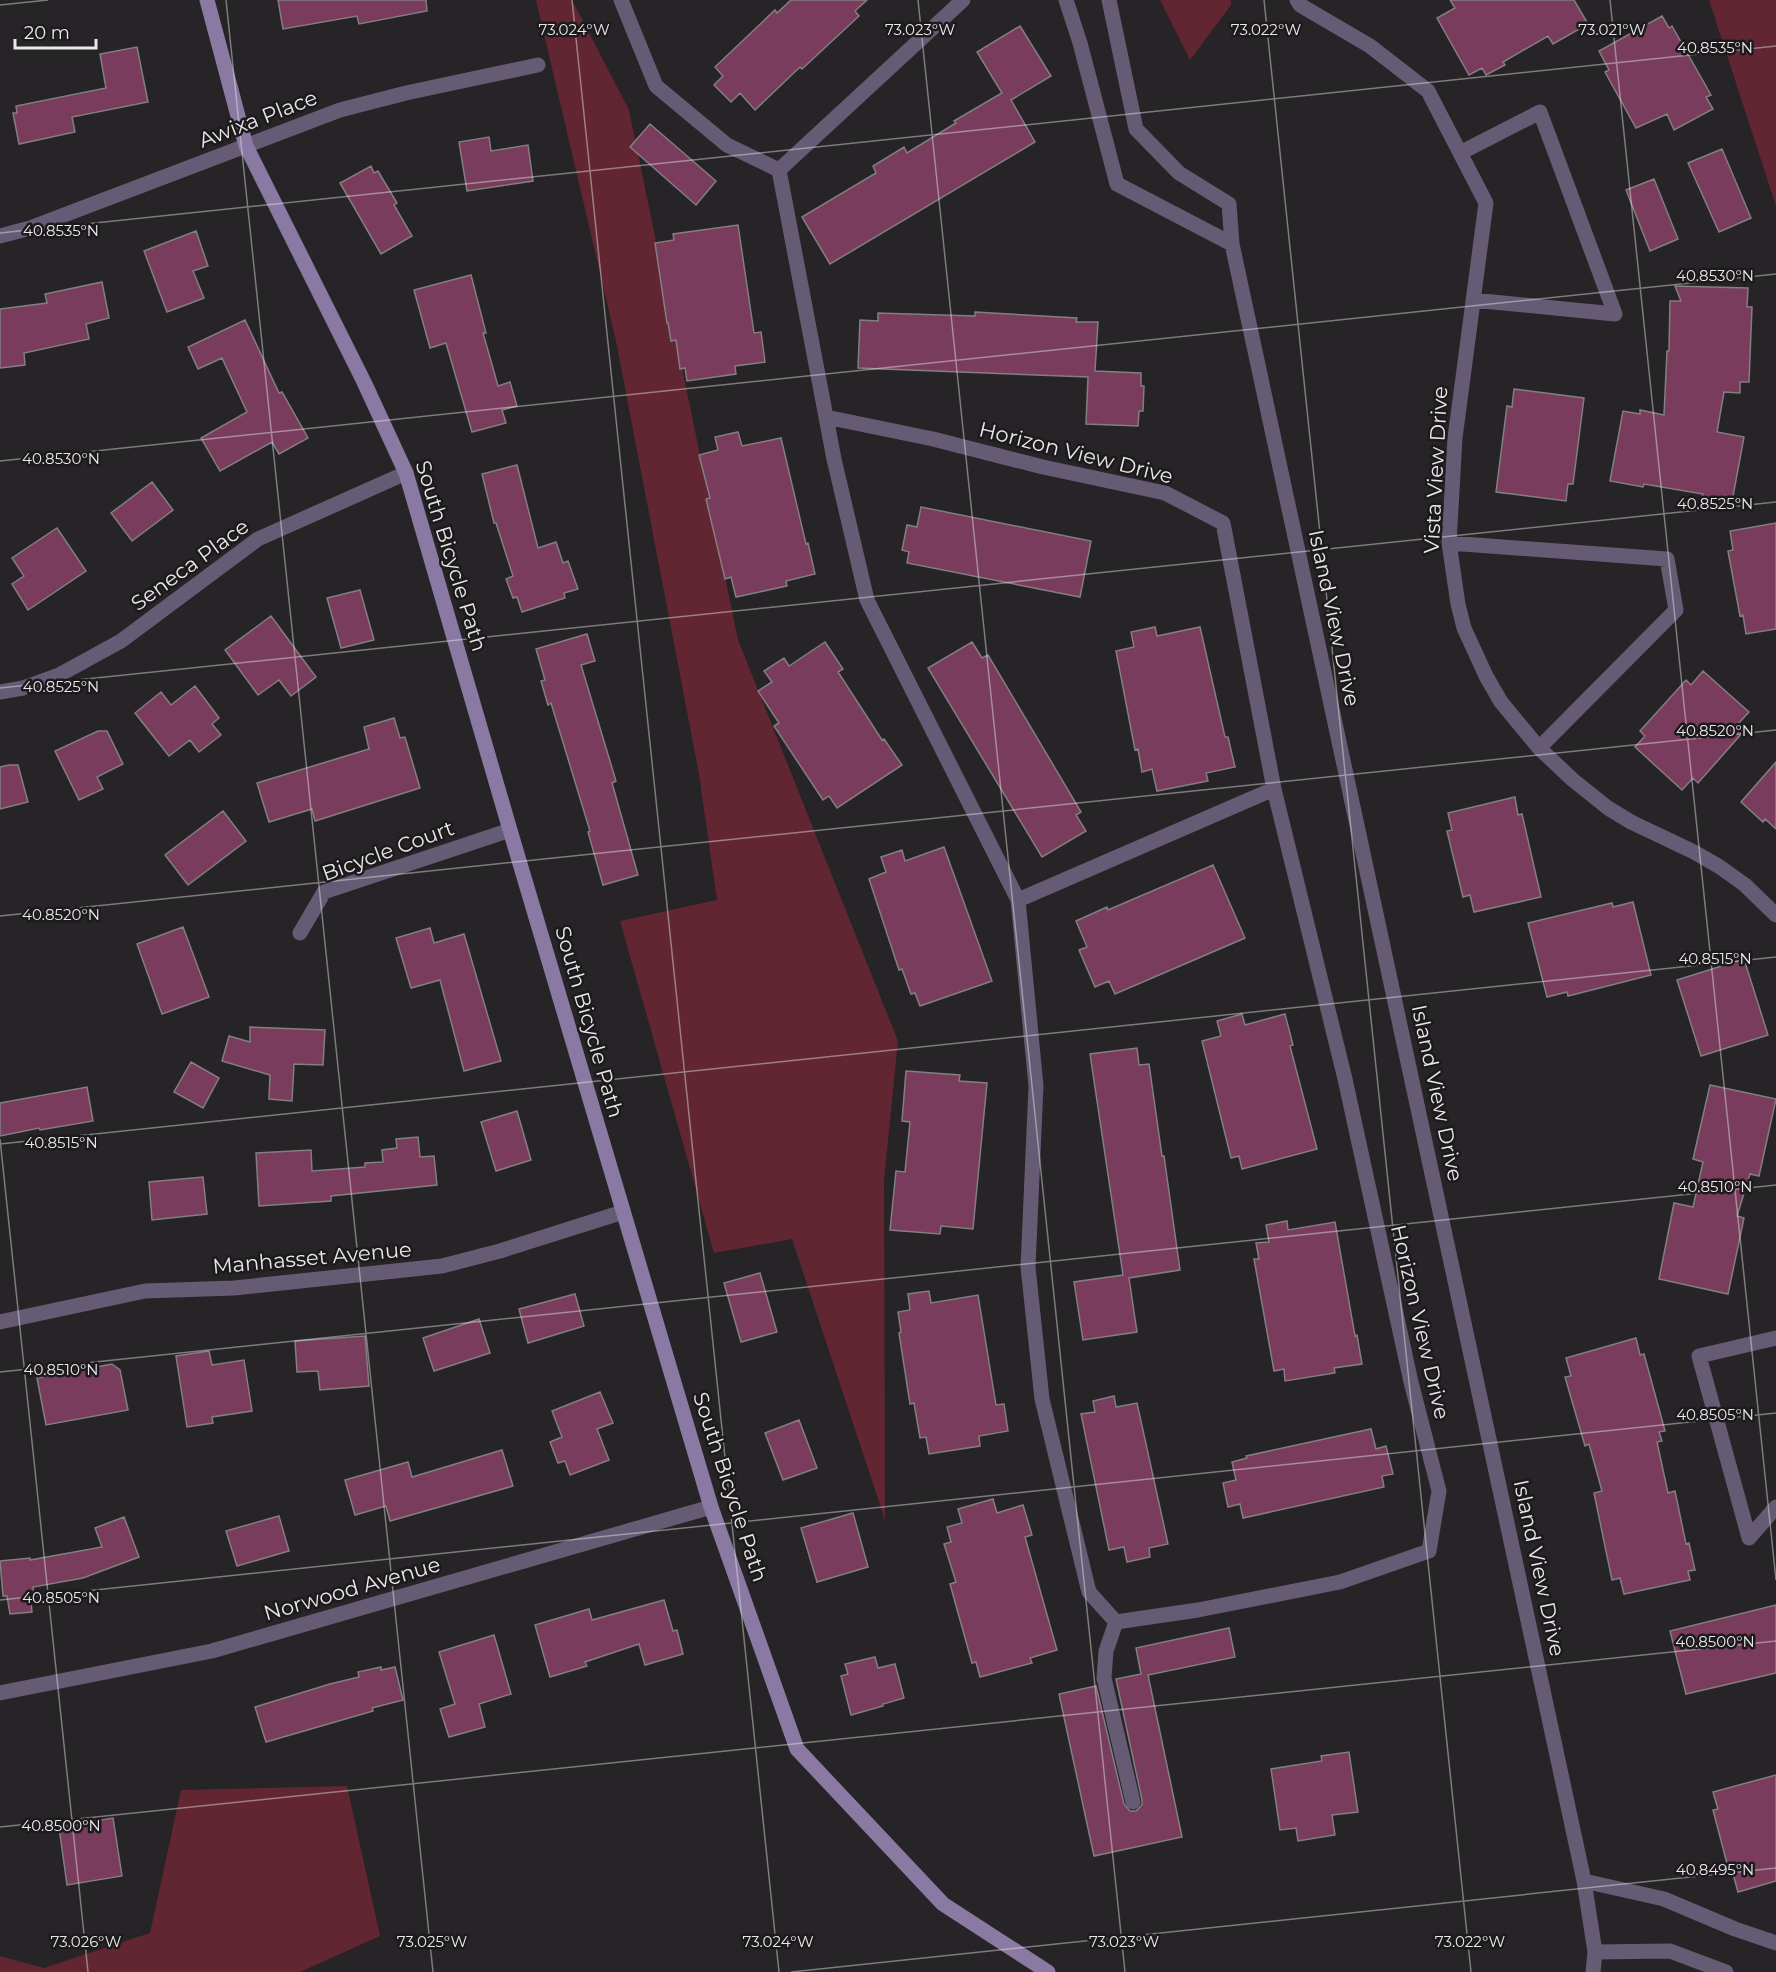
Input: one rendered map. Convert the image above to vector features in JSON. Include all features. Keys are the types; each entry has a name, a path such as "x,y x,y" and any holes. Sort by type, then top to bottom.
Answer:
{"street":[{"name":"South Bicycle Path","path":"207,0 246,146 364,382 406,473 711,1507 797,1749 943,1904 1048,1972"},
{"path":"621,0 656,86 727,145 778,170"},
{"path":"778,170 963,0"},
{"path":"1066,0 1080,43 1117,184 1232,244"},
{"path":"1109,0 1136,129 1179,173 1229,204 1232,244"},
{"name":"Vista View Drive","path":"1297,0 1300,5 1370,46 1428,91 1486,203 1455,438 1449,543 1458,603 1464,628 1474,652 1502,702 1539,748 1573,780 1608,808 1631,822 1720,867 1745,885 1776,915"},
{"name":"Awixa Place","path":"0,236 30,228 340,110 406,93 538,65"},
{"path":"1460,153 1540,112 1615,314 1473,300"},
{"path":"778,170 826,417 867,600 1018,900 1036,1086 1028,1267 1042,1399 1089,1592 1116,1622 1107,1651 1104,1678 1133,1802"},
{"name":"Island View Drive","path":"1232,244 1584,1881 1595,1952"},
{"name":"Horizon View Drive","path":"826,417 933,439 1043,467 1165,494 1223,523 1274,789 1345,1079 1411,1382 1439,1491 1429,1551 1340,1582 1198,1610 1116,1622"},
{"name":"Seneca Place","path":"0,692 23,688 58,675 121,641 258,539 406,473"},
{"path":"1449,543 1667,559 1676,610 1539,748"},
{"path":"1018,900 1274,789"},
{"name":"Bicycle Court","path":"300,933 324,892 510,830"},
{"name":"Manhasset Avenue","path":"0,1322 145,1291 234,1288 442,1266 500,1251 623,1212"},
{"path":"1776,1338 1699,1356 1749,1538 1776,1507"},
{"name":"Norwood Avenue","path":"0,1693 212,1651 711,1507"},
{"path":"1584,1881 1664,1899 1734,1929 1776,1943"},
{"path":"1593,1972 1595,1952 1670,1951 1726,1972"}],"shaded area":[{"path":"536,0 572,0 629,110 738,640 898,1041 884,1180 885,1520 792,1239 714,1253 620,921 717,900 699,774 616,341"},
{"path":"1160,0 1231,0 1231,5 1190,60"},
{"path":"1709,0 1776,0 1776,206"},
{"path":"347,1786 380,1936 300,1972 0,1972 0,1956 44,1968 150,1933 181,1790"}],"building":[{"path":"278,0 426,0 427,11 359,24 357,16 283,29"},
{"path":"791,0 867,0 855,11 859,16 755,110 740,93 731,102 714,85 723,76 715,67 775,10 777,13"},
{"path":"1450,0 1574,0 1588,24 1553,44 1548,36 1503,62 1505,65 1486,75 1482,68 1469,75 1437,18 1455,8"},
{"path":"1662,16 1669,28 1672,26 1711,95 1706,97 1713,109 1674,130 1667,114 1636,128 1605,72 1609,70 1599,51"},
{"path":"1020,26 1051,76 1011,100 1035,142 830,264 802,217 876,173 873,166 904,147 907,153 956,123 954,121 1002,93 977,52"},
{"path":"137,47 148,102 72,117 75,132 19,144 13,113 17,113 16,106 106,88 100,54"},
{"path":"650,124 716,181 696,205 630,147"},
{"path":"489,137 491,151 528,145 533,181 467,191 459,142"},
{"path":"1722,149 1751,218 1719,232 1688,163"},
{"path":"371,166 374,173 378,171 397,203 394,205 412,236 381,254 340,183"},
{"path":"1654,179 1678,239 1650,251 1626,190"},
{"path":"738,225 754,333 761,332 765,362 735,366 736,374 687,381 685,368 680,369 676,340 671,341 655,243 674,240 673,234"},
{"path":"196,231 208,266 193,271 204,298 167,312 144,251"},
{"path":"471,275 486,333 483,333 498,386 510,382 517,406 502,410 506,423 472,432 446,343 430,348 414,290"},
{"path":"102,282 109,318 86,324 89,339 24,353 25,365 0,368 0,309 47,303 45,294"},
{"path":"1675,286 1748,288 1747,307 1752,307 1749,382 1740,382 1740,393 1724,392 1717,432 1744,437 1731,507 1701,501 1703,494 1610,481 1623,411 1640,414 1640,410 1664,415 1670,301 1681,301"},
{"path":"975,312 1077,318 1076,322 1098,322 1095,371 1141,373 1141,386 1144,386 1143,411 1139,411 1138,426 1086,424 1088,377 858,368 860,320 878,321 878,313 975,316"},
{"path":"245,320 279,393 282,392 308,438 279,454 272,442 220,471 201,438 247,412 222,358 198,369 188,347"},
{"path":"1514,389 1584,398 1573,484 1568,484 1566,501 1496,492 1507,406 1512,407"},
{"path":"738,432 742,446 781,438 815,574 786,581 787,586 736,597 731,577 725,579 706,499 710,498 699,455 718,450 715,437"},
{"path":"517,465 538,548 556,542 563,563 568,561 578,589 564,593 565,598 522,612 517,597 513,598 506,579 513,576 496,523 494,523 482,474"},
{"path":"152,482 173,510 132,541 111,513"},
{"path":"921,507 1091,541 1080,597 907,563 909,552 902,550 907,525 917,527"},
{"path":"1776,523 1776,629 1746,634 1743,615 1740,616 1728,551 1733,550 1730,531"},
{"path":"57,528 86,571 28,610 12,584 24,576 12,558"},
{"path":"360,590 374,640 341,648 327,598"},
{"path":"271,616 316,677 291,696 279,680 258,695 225,650"},
{"path":"1155,627 1157,636 1200,627 1225,737 1228,737 1235,767 1206,773 1208,781 1157,791 1152,769 1142,772 1138,749 1135,750 1116,651 1134,647 1131,632"},
{"path":"587,634 595,661 581,665 616,781 612,783 638,875 603,885 588,832 590,831 551,703 548,705 541,681 545,680 536,649"},
{"path":"825,642 843,669 838,672 882,740 884,739 902,765 837,808 829,796 823,800 774,726 779,723 758,691 772,682 764,671 784,658 789,666"},
{"path":"972,642 982,658 988,655 1081,812 1076,815 1086,831 1042,857 928,668"},
{"path":"1703,671 1749,712 1736,726 1743,732 1698,783 1693,778 1682,790 1635,747 1645,736 1640,731 1686,680 1691,685"},
{"path":"195,686 219,718 212,724 221,735 199,752 190,740 169,756 135,713 161,692 171,705"},
{"path":"394,718 400,738 405,737 420,788 315,821 312,809 269,822 257,783 369,749 364,727"},
{"path":"98,731 107,731 123,764 97,777 103,789 79,800 55,751"},
{"path":"1776,762 1776,829 1765,819 1763,822 1741,802"},
{"path":"18,765 28,802 0,809 0,767"},
{"path":"1515,797 1518,815 1522,814 1541,897 1474,912 1470,895 1463,897 1447,831 1452,830 1448,813"},
{"path":"223,811 246,841 188,885 165,855"},
{"path":"944,847 992,981 920,1006 915,993 911,994 902,969 899,970 869,879 886,872 881,857 902,850 905,861"},
{"path":"1213,865 1245,938 1115,994 1109,981 1095,987 1079,950 1087,947 1076,921 1107,907 1108,910"},
{"path":"1633,902 1651,975 1568,996 1567,992 1547,997 1528,923 1612,903 1613,907"},
{"path":"183,927 209,997 162,1014 137,944"},
{"path":"430,928 434,943 464,934 501,1061 464,1071 440,980 411,988 396,938"},
{"path":"1744,959 1768,1035 1701,1056 1677,980"},
{"path":"1242,1014 1245,1025 1285,1014 1293,1045 1290,1046 1317,1149 1242,1169 1239,1156 1231,1158 1202,1041 1221,1036 1217,1021"},
{"path":"250,1027 325,1030 323,1065 294,1064 292,1101 269,1099 270,1075 222,1061 229,1036 250,1042"},
{"path":"1137,1048 1139,1065 1149,1064 1180,1270 1129,1278 1137,1332 1083,1340 1074,1282 1123,1275 1090,1054"},
{"path":"191,1062 219,1078 203,1108 174,1092"},
{"path":"906,1071 960,1075 959,1081 987,1083 973,1229 941,1226 940,1234 890,1230 896,1171 905,1172 910,1122 902,1121"},
{"path":"1710,1085 1776,1099 1759,1176 1750,1174 1737,1216 1744,1218 1728,1294 1659,1279 1674,1203 1693,1207 1703,1162 1693,1159"},
{"path":"87,1087 93,1121 0,1136 0,1103"},
{"path":"517,1111 531,1160 496,1171 481,1122"},
{"path":"418,1137 420,1157 434,1156 437,1185 331,1196 331,1201 259,1206 256,1153 311,1150 312,1171 365,1167 365,1163 383,1162 382,1150 397,1148 396,1139"},
{"path":"203,1177 207,1214 152,1220 149,1182"},
{"path":"1287,1221 1288,1230 1335,1222 1362,1364 1334,1368 1335,1373 1285,1381 1284,1369 1274,1371 1254,1259 1259,1259 1256,1243 1269,1242 1266,1225"},
{"path":"760,1273 777,1332 741,1342 724,1283"},
{"path":"929,1291 931,1303 978,1295 996,1405 1004,1404 1008,1431 979,1436 980,1446 929,1454 926,1437 920,1438 914,1403 910,1404 898,1312 910,1310 908,1294"},
{"path":"575,1294 584,1326 528,1343 519,1309"},
{"path":"479,1319 490,1353 434,1371 423,1338"},
{"path":"365,1336 369,1386 320,1390 318,1371 297,1372 295,1341"},
{"path":"1636,1338 1640,1355 1644,1354 1665,1431 1659,1432 1662,1441 1657,1442 1668,1493 1675,1491 1686,1544 1689,1543 1695,1570 1688,1571 1690,1580 1624,1594 1620,1578 1612,1580 1594,1493 1602,1491 1589,1444 1585,1446 1565,1377 1571,1376 1566,1358"},
{"path":"209,1351 212,1365 244,1360 252,1411 212,1417 213,1423 187,1427 176,1356"},
{"path":"112,1364 120,1370 128,1410 46,1425 37,1378"},
{"path":"600,1392 613,1423 597,1429 609,1460 570,1475 565,1461 558,1463 550,1442 562,1437 552,1411"},
{"path":"1114,1396 1116,1407 1137,1403 1168,1544 1149,1548 1150,1557 1127,1562 1124,1547 1109,1550 1081,1414 1095,1412 1093,1401"},
{"path":"799,1420 817,1468 783,1480 765,1433"},
{"path":"1371,1429 1376,1449 1386,1446 1393,1474 1382,1476 1384,1487 1243,1518 1240,1504 1228,1507 1223,1483 1236,1480 1232,1462 1247,1458 1246,1456"},
{"path":"502,1450 513,1486 390,1521 386,1506 355,1515 345,1480 408,1462 412,1477"},
{"path":"993,1499 997,1513 1023,1505 1032,1535 1025,1537 1057,1650 1030,1658 1032,1663 980,1677 976,1662 972,1663 950,1584 956,1582 944,1544 951,1542 947,1527 962,1523 958,1509"},
{"path":"853,1513 868,1567 817,1582 801,1528"},
{"path":"279,1516 289,1551 237,1566 226,1531"},
{"path":"124,1517 139,1557 83,1578 33,1587 34,1593 30,1593 32,1612 10,1614 7,1596 3,1596 0,1561 30,1558 30,1560 102,1547 95,1528"},
{"path":"664,1600 673,1631 677,1630 683,1654 645,1665 639,1644 585,1662 587,1666 550,1677 535,1625 589,1609 592,1620"},
{"path":"1776,1605 1776,1673 1686,1694 1670,1631"},
{"path":"1229,1628 1235,1657 1148,1675 1182,1837 1094,1856 1059,1694 1096,1686 1124,1804 1130,1811 1136,1811 1142,1805 1142,1800 1116,1679 1141,1674 1136,1648"},
{"path":"494,1635 511,1694 479,1704 485,1727 449,1737 440,1709 455,1704 439,1652"},
{"path":"875,1657 878,1668 895,1664 904,1698 851,1715 841,1676 848,1674 845,1664"},
{"path":"381,1667 381,1670 395,1667 403,1700 266,1742 255,1707 359,1677 358,1672"},
{"path":"1349,1752 1358,1812 1332,1815 1335,1835 1298,1841 1296,1828 1280,1830 1271,1769 1322,1761 1321,1756"},
{"path":"1776,1775 1776,1881 1738,1892 1733,1874 1730,1875 1713,1810 1718,1809 1713,1792"},
{"path":"113,1818 122,1876 67,1885 59,1827"}]}
